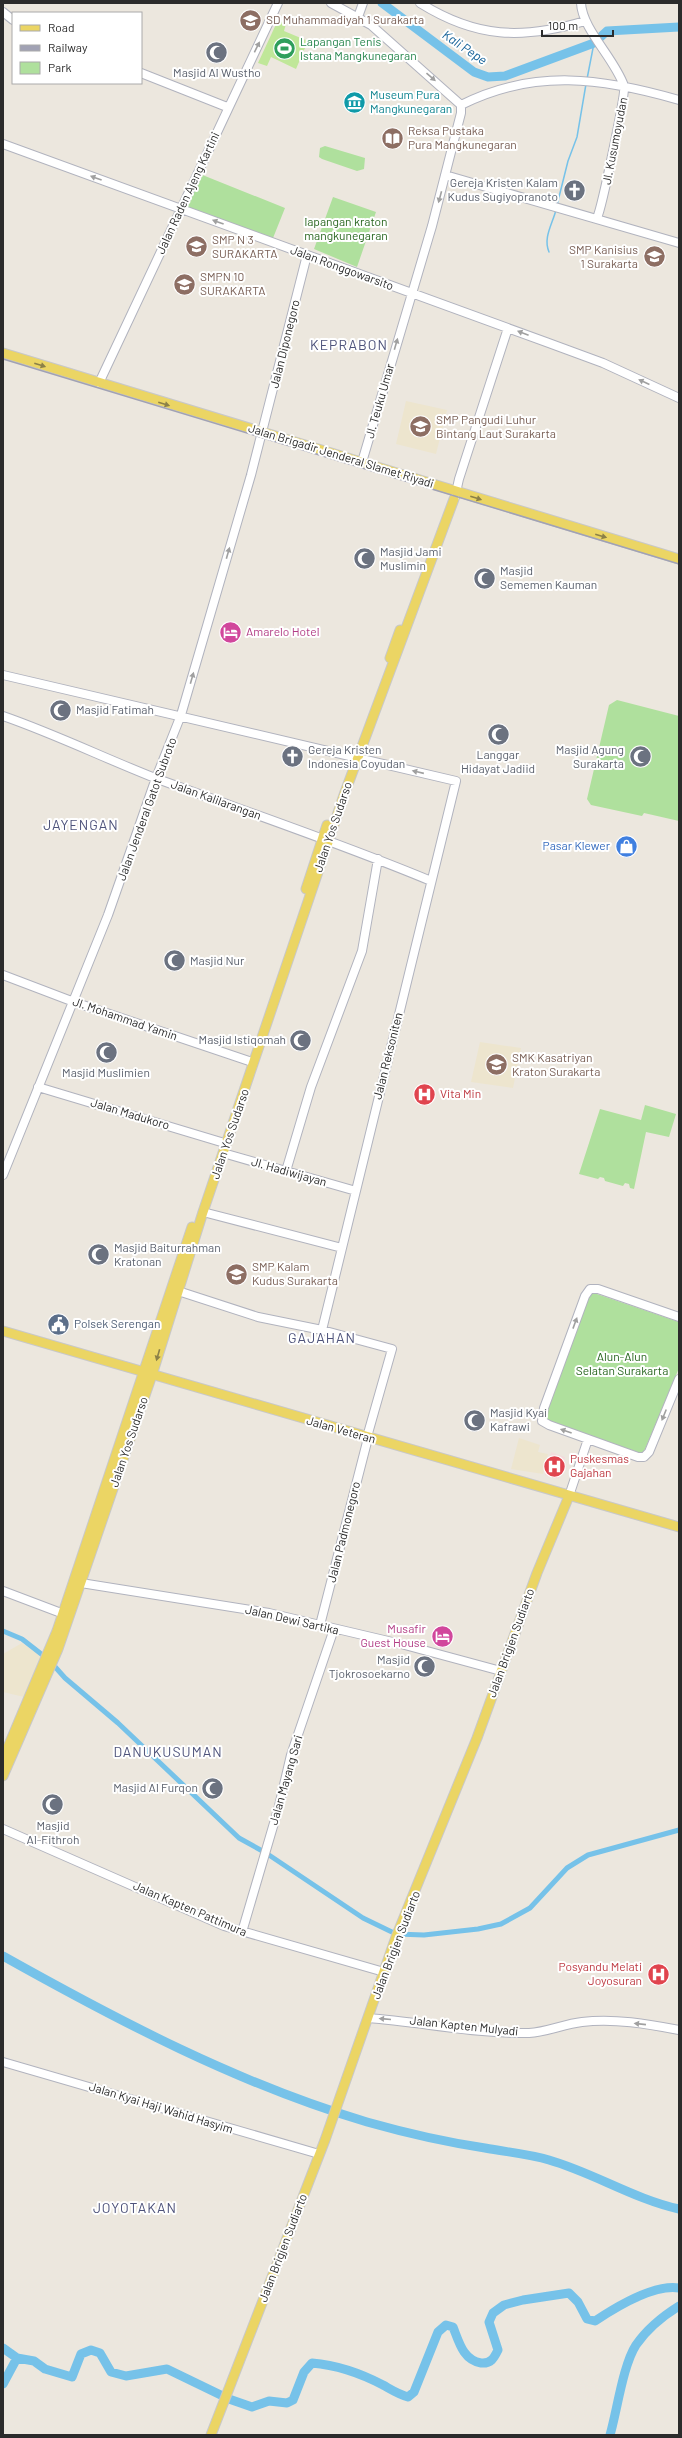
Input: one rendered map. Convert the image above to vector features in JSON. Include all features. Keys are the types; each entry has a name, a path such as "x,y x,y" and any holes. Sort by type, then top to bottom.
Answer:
{"main road":[{"name":"Jalan Raden Ajeng Kartini","path":"99,383 227,107 278,3"},
{"path":"331,3 358,17 377,30 461,105 493,90 513,84 559,79 624,87 679,100"},
{"path":"420,3 449,21 507,33 536,32 585,21"},
{"name":"Jl. Kusumoyudan","path":"581,3 585,21 600,42 624,87 605,192 597,218"},
{"path":"358,17 363,4"},
{"path":"3,12 12,19"},
{"path":"142,73 227,107"},
{"name":"Jl. Teuku Umar","path":"362,462 445,175 461,113 461,105"},
{"name":"Jalan Ronggowarsito","path":"3,144 603,363 679,398"},
{"path":"445,175 679,243"},
{"name":"Jalan Diponegoro","path":"262,432 307,256"},
{"path":"453,495 508,328"},
{"name":"Jalan Brigadir Jenderal Slamet Riyadi","path":"3,353 362,462 453,495 679,559"},
{"name":"Jalan Jenderal Gatot Subroto","path":"3,1175 74,1002 114,899 156,778 181,715 262,432"},
{"name":"Jalan Yos Sudarso","path":"3,1776 50,1660 66,1616 326,839 453,495"},
{"path":"3,675 181,715 355,757"},
{"name":"Jalan Kalilarangan","path":"3,716 60,737 156,778 326,839 431,881"},
{"name":"Jalan Reksoniten","path":"322,1330 456,781 355,757"},
{"path":"286,1172 311,1087 362,951 378,859"},
{"name":"Jl. Mohammad Yamin","path":"3,975 74,1002 251,1062"},
{"name":"Jalan Madukoro","path":"38,1087 222,1148"},
{"name":"Jalan Yos Sudarso","path":"148,1374 178,1291 222,1148"},
{"name":"Jl. Hadiwijayan","path":"222,1148 286,1172 356,1191"},
{"path":"203,1212 342,1248"},
{"path":"679,1317 598,1289 587,1292 544,1408 542,1421 548,1425 638,1457 644,1457 649,1452 679,1379"},
{"path":"178,1291 258,1317 322,1330"},
{"name":"Jalan Padmonegoro","path":"320,1625 392,1349 322,1330"},
{"name":"Jalan Veteran","path":"3,1331 679,1527"},
{"path":"569,1496 588,1439"},
{"name":"Jalan Brigjen Sudiarto","path":"212,2435 224,2399 319,2154 398,1934 477,1738 537,1573 569,1496"},
{"name":"Jalan Yos Sudarso","path":"66,1616 81,1583 105,1499"},
{"name":"Jalan Dewi Sartika","path":"81,1583 269,1613 501,1672"},
{"path":"3,1591 66,1616"},
{"name":"Jalan Mayang Sari","path":"242,1932 291,1755 334,1629"},
{"name":"Jalan Yos Sudarso","path":"3,1759 50,1660"},
{"name":"Jalan Kapten Pattimura","path":"3,1829 242,1932 384,1972"},
{"name":"Jalan Kapten Mulyadi","path":"368,2018 512,2032 535,2032 582,2022 604,2022 679,2030"},
{"name":"Jalan Kyai Haji Wahid Hasyim","path":"3,2062 319,2154"}],"shaded area":[{"name":"SMP Pangudi Luhur Bintang Laut Surakarta","path":"406,401 447,410 436,454 396,444"},
{"name":"SMK Kasatriyan Kraton Surakarta","path":"480,1042 521,1048 513,1088 471,1082"},
{"path":"519,1438 540,1445 538,1452 548,1454 543,1474 511,1469"},
{"name":"Puskesmas Gajahan","path":"551,1452 565,1457 559,1479 545,1475"},
{"path":"22,1643 40,1655 40,1662 24,1697 3,1692 3,1654"}],"green space":[{"name":"Lapangan Tenis Istana Mangkunegaran","path":"278,20 286,24 284,31 308,41 296,69 271,57 267,66 258,63"},
{"path":"325,146 365,158 364,169 357,171 322,159 319,157 320,148"},
{"path":"200,174 285,208 273,238 188,207 187,202"},
{"name":"lapangan kraton mangkunegaran","path":"333,197 376,212 357,267 314,249"},
{"path":"617,700 679,716 679,821 644,813 642,816 591,805 587,799 609,705"},
{"path":"645,1105 676,1114 669,1137 646,1132 634,1189 630,1188 629,1184 625,1183 623,1186 605,1181 604,1178 600,1177 598,1179 579,1174 600,1109 641,1120"},
{"name":"Alun-Alun Selatan Surakarta","path":"591,1292 679,1322 679,1368 643,1454 544,1419"}],"waterway":[{"name":"Kali Pepe","path":"382,3 474,72 488,77 505,76 594,43 607,31 679,27"},
{"path":"587,79 594,43"},
{"path":"557,205 568,161 577,137 586,84"},
{"path":"549,252 547,242 556,210"},
{"path":"3,1631 22,1639 49,1660 65,1678 118,1723 239,1838 266,1853 363,1918 396,1934 424,1935 478,1929 501,1924 530,1908 567,1868 588,1855 679,1830"},
{"path":"3,1956 91,2004 180,2049 226,2070 319,2107 396,2130 470,2146 549,2160 566,2165 630,2193 662,2205 679,2209"},
{"path":"3,2348 17,2358 34,2361 45,2369 72,2377 81,2354 91,2350 100,2353 111,2372 126,2376 167,2369 229,2399 252,2407 269,2401 287,2403 293,2400 304,2372 312,2363 339,2368 358,2374 408,2397 414,2392 438,2332 446,2325 453,2327 462,2350 470,2358 481,2363 487,2363 492,2360 498,2350 489,2322 493,2313 504,2305 523,2300 569,2293 578,2302 587,2319 595,2321 624,2303 647,2293 669,2288 679,2288"},
{"path":"610,2435 627,2364 631,2354 645,2334 656,2323 679,2306"},
{"path":"3,2384 17,2358"}],"railway":[{"path":"3,359 679,564"}],"place":[{"name":"SD Muhammadiyah 1 Surakarta","path":"250,20"},
{"name":"Lapangan Tenis Istana Mangkunegaran","path":"285,49"},
{"name":"Masjid Al Wustho","path":"217,52"},
{"name":"Museum Pura Mangkunegaran","path":"354,102"},
{"name":"Reksa Pustaka Pura Mangkunegaran","path":"392,138"},
{"name":"Gereja Kristen Kalam Kudus Sugiyopranoto","path":"574,190"},
{"name":"SMP N 3 SURAKARTA","path":"197,247"},
{"name":"SMP Kanisius 1 Surakarta","path":"654,257"},
{"name":"SMPN 10 SURAKARTA","path":"184,284"},
{"name":"SMP Pangudi Luhur Bintang Laut Surakarta","path":"421,427"},
{"name":"Masjid Jami Muslimin","path":"364,559"},
{"name":"Masjid Sememen Kauman","path":"485,578"},
{"name":"Amarelo Hotel","path":"231,632"},
{"name":"Masjid Fatimah","path":"60,710"},
{"name":"Langgar Hidayat Jadiid","path":"498,734"},
{"name":"Gereja Kristen Indonesia Coyudan","path":"293,757"},
{"name":"Masjid Agung Surakarta","path":"640,757"},
{"name":"Pasar Klewer","path":"626,846"},
{"name":"Masjid Nur","path":"175,961"},
{"name":"Masjid Istiqomah","path":"301,1040"},
{"name":"Masjid Muslimien","path":"106,1052"},
{"name":"SMK Kasatriyan Kraton Surakarta","path":"496,1065"},
{"name":"Vita Min","path":"424,1094"},
{"name":"Masjid Baiturrahman Kratonan","path":"98,1255"},
{"name":"SMP Kalam Kudus Surakarta","path":"237,1274"},
{"name":"Polsek Serengan","path":"58,1324"},
{"name":"Masjid Kyai Kafrawi","path":"474,1420"},
{"name":"Puskesmas Gajahan","path":"555,1466"},
{"name":"Musafir Guest House","path":"442,1636"},
{"name":"Masjid Tjokrosoekarno","path":"425,1667"},
{"name":"Masjid Al Furqon","path":"213,1788"},
{"name":"Masjid Al-Fithroh","path":"53,1805"},
{"name":"Posyandu Melati Joyosuran","path":"658,1974"}],"district":[{"name":"KEPRABON","path":"349,345"},
{"name":"JAYENGAN","path":"81,825"},
{"name":"GAJAHAN","path":"322,1338"},
{"name":"DANUKUSUMAN","path":"168,1752"},
{"name":"JOYOTAKAN","path":"135,2208"}]}
